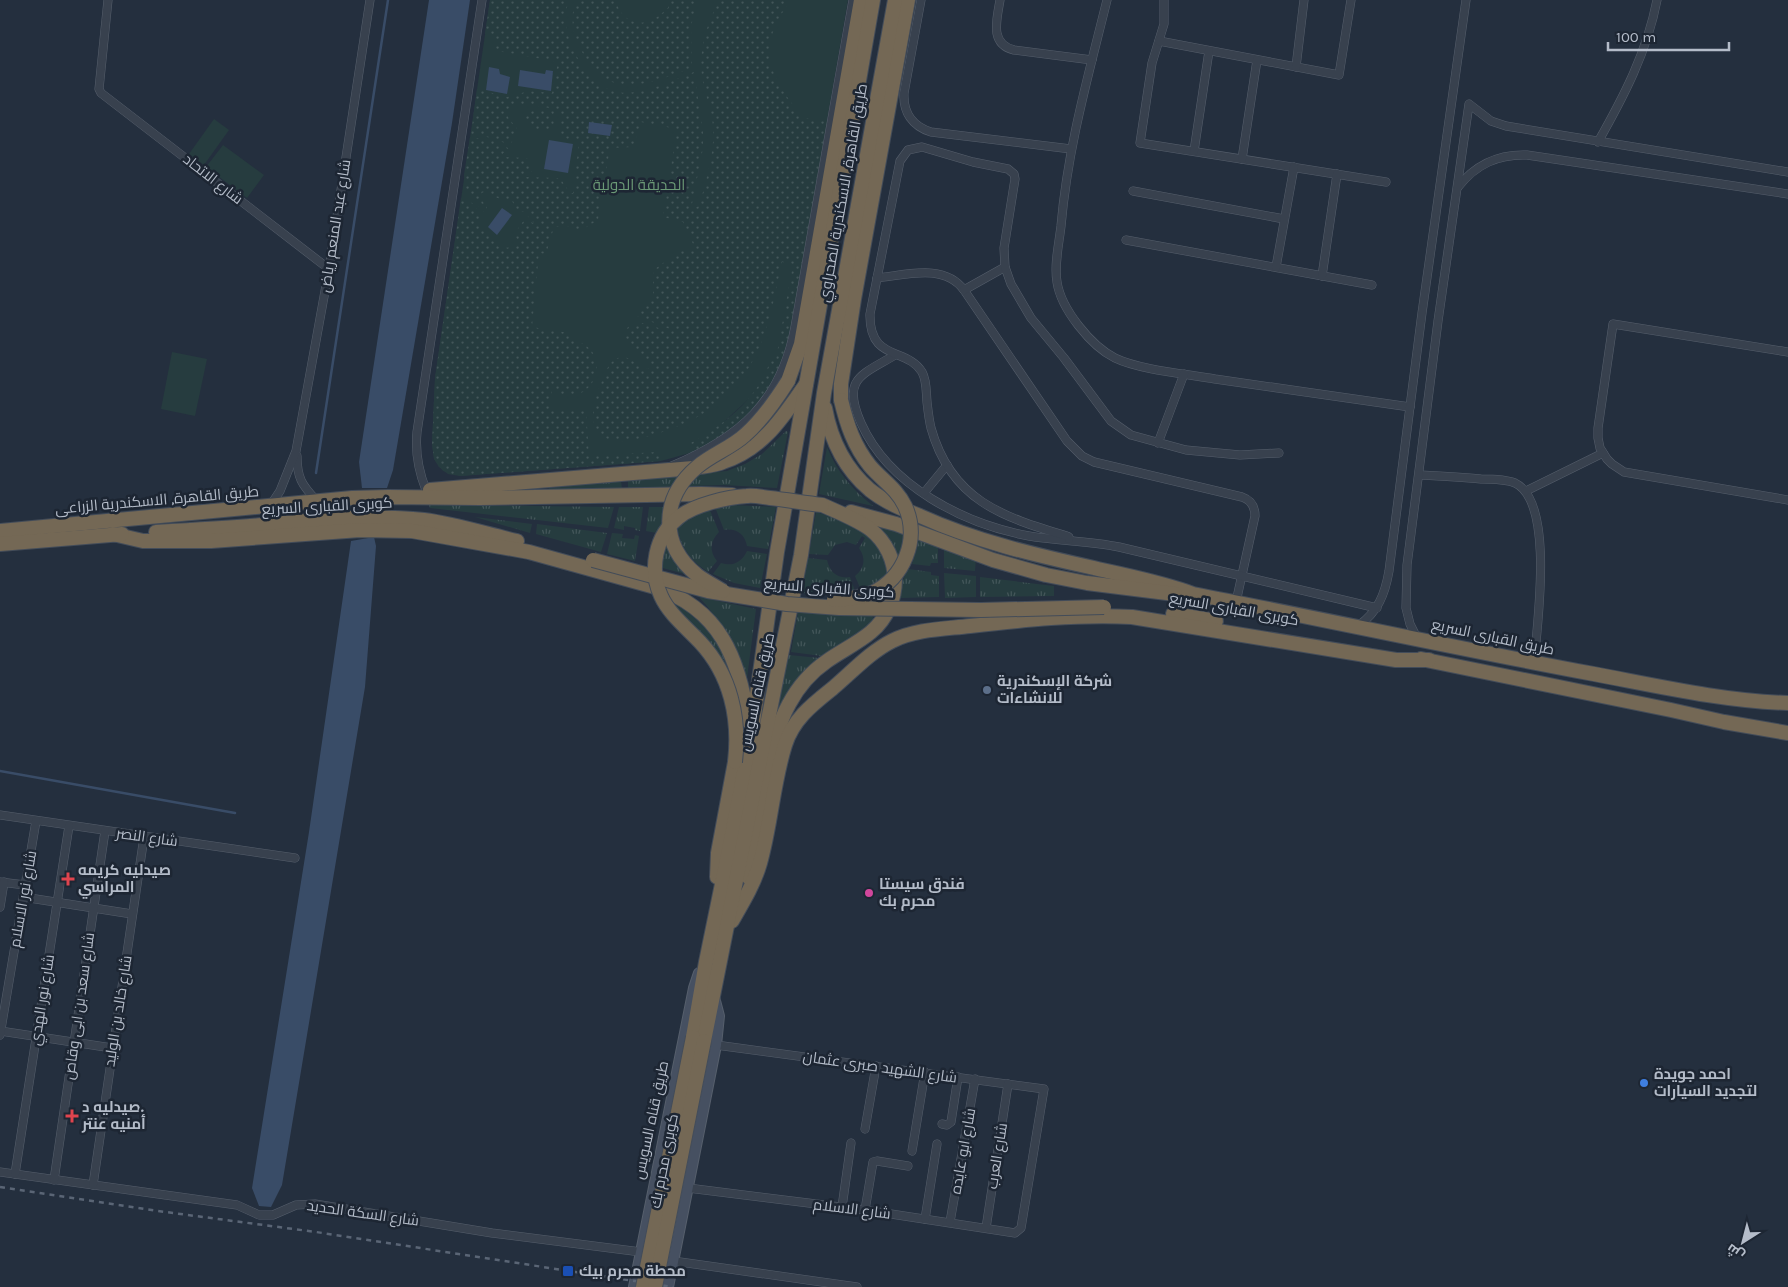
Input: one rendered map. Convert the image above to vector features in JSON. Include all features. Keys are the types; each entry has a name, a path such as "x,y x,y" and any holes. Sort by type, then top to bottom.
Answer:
{"highway":[{"path":"732,596 698,575 676,552 669,526 672,501 684,479 699,465 745,435 772,405 788,381 801,344 861,0"},
{"name":"طريق القاهرة, الاسكندرية الصحراوي","path":"808,382 873,0"},
{"name":"طريق القاهرة, الاسكندرية الصحراوي","path":"824,393 895,0"},
{"path":"815,607 834,600 860,597 879,589 890,581 901,568 910,542 910,524 901,498 863,457 846,424 841,400 854,299 908,0"},
{"path":"388,497 426,490 693,468 721,463 748,450 770,432 808,382"},
{"name":"طريق قناه السويس","path":"704,1041 706,962 750,737 777,552 808,382"},
{"path":"824,393 830,428 843,459 870,490 894,506 941,526 1020,550 1160,583 1194,594"},
{"name":"طريق قناه السويس","path":"704,1041 801,555 824,393"},
{"name":"كوبرى القبارى السريع","path":"316,500 388,497 480,498 701,494 748,496 822,505 896,524 1022,569 1087,583 1154,592 1194,594"},
{"path":"719,898 718,853 735,762 737,739 735,716 727,686 713,659 704,646 668,608 662,598 657,588 654,566 659,544 664,534 678,517 706,504 748,496"},
{"name":"طريق القاهرة, الاسكندرية الزراعى","path":"0,531 316,500"},
{"path":"743,902 778,728 784,715 797,691 806,680 826,661 876,627 887,612 895,590 894,567 888,551 878,537 861,523 822,505"},
{"name":"كوبرى القبارى السريع","path":"113,534 228,528 330,519 396,518 425,520 732,596 815,607 981,610 1104,608 1146,610 1196,617 1429,660"},
{"path":"113,534 143,541 212,541 360,530 412,531 529,552 655,587 689,602 715,626 734,662 741,684 750,737"},
{"name":"طريق القاهرة, الاسكندرية الزراعى","path":"0,544 113,534"},
{"name":"طريق القبارى السريع","path":"1194,594 1534,663 1716,696 1788,703"},
{"path":"728,928 756,876 784,746 794,725 808,709 880,648 903,636 916,632 1079,616 1132,617 1396,660 1429,660 1724,722 1788,733"},
{"name":"كوبرى محرم بك","path":"643,1287 704,1041"},
{"name":"كوبرى محرم بك","path":"655,1287 704,1041"}],"street":[{"name":"شارع الاتحاد","path":"108,0 99,89 103,94 329,269"},
{"name":"شارع عبد المنعم رياض","path":"270,506 280,491 296,451 329,269 370,0"},
{"path":"426,490 418,467 417,432 482,0"},
{"path":"661,470 710,448 738,430 761,406 780,376 787,360 853,0"},
{"path":"921,0 904,93 905,108 912,121 917,126 931,132 1071,150"},
{"path":"1000,0 996,32 1004,46 1014,50 1092,60"},
{"path":"1107,0 1083,91 1064,196 1057,266 1058,289 1064,303 1092,340 1114,358 1132,364 1184,374 1410,407"},
{"path":"1164,0 1164,24 1152,63 1140,143 1386,182"},
{"path":"1296,67 1304,0"},
{"path":"1159,41 1339,75 1351,0"},
{"path":"1358,626 1369,618 1377,608 1384,594 1389,571 1466,0"},
{"path":"1598,142 1636,72 1650,32 1657,0"},
{"path":"1194,151 1209,51"},
{"path":"1242,159 1257,60"},
{"path":"1417,638 1408,616 1405,600 1410,539 1420,475 1438,321 1469,104 1484,117 1498,124 1788,172"},
{"path":"1069,540 1068,536 1016,520 993,509 967,490 947,465 932,428 924,376 912,361 886,350 878,342 871,326 870,314 900,161 908,150 917,147 926,148 1013,172 1015,179 1005,239 1005,267 1011,284 1038,328 1078,377 1105,415 1124,431 1138,437 1186,450 1240,455 1279,453"},
{"path":"1457,189 1472,171 1492,160 1504,156 1527,155 1788,194"},
{"path":"1276,267 1294,167"},
{"path":"1322,276 1337,174"},
{"path":"1133,191 1284,219"},
{"path":"1126,240 1372,285"},
{"path":"964,290 1005,267"},
{"path":"877,278 940,273 956,280 1067,441 1082,456 1094,462 1242,497 1249,501 1254,507 1255,516 1236,602"},
{"path":"1788,352 1613,324 1598,428 1598,438 1603,453 1617,469 1631,474 1788,500"},
{"path":"895,355 858,378 853,389 856,410 864,430 884,458 903,477 924,493 961,514 1001,529 1040,537 1119,547 1377,608"},
{"path":"1158,443 1184,374"},
{"name":"شارع عبد المنعم رياض","path":"296,451 299,477 304,487 316,500"},
{"path":"1526,491 1603,453"},
{"path":"924,493 947,465"},
{"path":"1420,475 1507,481 1517,484 1526,491 1533,505 1541,562 1534,663"},
{"name":"شارع النصر","path":"0,815 295,858"},
{"name":"شارع نور الاسلام","path":"0,1036 36,821"},
{"name":"شارع نور الهدي","path":"14,1174 69,826"},
{"name":"شارع سعد بن ابى وقاص","path":"54,1180 105,831"},
{"name":"شارع خالد بن الوليد","path":"92,1185 144,837"},
{"path":"0,907 2,882 25,885"},
{"path":"23,897 132,914"},
{"name":"طريق قناه السويس","path":"634,1287 694,988 706,962"},
{"path":"0,1031 112,1048"},
{"name":"طريق قناه السويس","path":"668,1287 688,1188 704,1041"},
{"name":"شارع الشهيد صبرى عثمان","path":"704,1041 1044,1089 1021,1228 1016,1233"},
{"path":"865,1129 876,1066"},
{"path":"912,1151 925,1072"},
{"path":"942,1124 947,1125 951,1122 958,1077"},
{"name":"شارع ابو عايده","path":"950,1222 975,1080"},
{"name":"شارع العرب","path":"986,1228 1008,1084"},
{"path":"842,1207 851,1143"},
{"path":"925,1218 937,1144"},
{"path":"866,1210 874,1162 877,1160 908,1166"},
{"name":"شارع السكة الحديد","path":"0,1172 237,1205 259,1215 272,1214 296,1205 315,1204 492,1233 641,1252"},
{"name":"شارع الاسلام","path":"688,1188 925,1218 1016,1233"},
{"path":"673,1261 857,1287"}],"green space":[{"name":"الحديقة الدولية","path":"490,0 848,0 788,346 778,372 690,453 661,461 460,476 443,471 434,459 432,444 435,378"},
{"name":"الحديقة الدولية","path":"490,0 569,0 566,28 576,55 588,73 601,85 614,91 629,93 644,91 694,72 703,131 703,148 691,209 700,204 713,146 712,121 701,72 701,61 704,40 715,9 720,0 791,0 772,33 770,61 782,88 803,118 828,121 788,346 774,382 752,412 734,428 701,448 690,453 689,444 728,419 759,385 771,357 776,359 793,264 782,262 768,323 757,352 741,379 722,400 691,420 646,437 616,441 605,438 598,432 594,424 594,406 599,387 610,364 615,359 623,357 641,367 648,369 650,367 649,363 631,348 628,343 626,333 628,327 643,323 671,332 672,330 637,316 653,296 653,275 655,269 681,250 692,249 694,246 683,222 663,217 677,129 641,122 633,147 610,148 598,220 580,231 567,226 554,227 546,254 539,253 532,327 569,333 570,340 585,345 593,354 597,365 595,377 589,387 580,394 567,395 552,390 550,409 586,410 589,456 658,452 661,461 460,476 448,474 439,467 434,459 432,444 435,378 461,198 472,203 481,214 479,221 481,228 500,248 516,247 519,242 514,234 525,219 535,224 524,212 517,210 512,201 505,201 483,192 479,197 487,207 484,212 467,194 464,175 470,137 494,141 508,148 510,154 503,153 503,157 527,158 528,162 525,164 532,168 532,172 525,171 525,177 557,178 562,181 570,193 573,193 579,142 576,138 570,137 568,139 559,135 562,117 552,114 549,108 517,105 508,109 507,114 518,131 510,145 492,138 471,134 477,89 507,97 529,91 552,93 558,62 498,51 495,47 496,35 485,34"},
{"path":"576,0 616,0 624,16 640,23 652,20 668,8 668,0 693,0 696,7 691,26 692,68 659,80 629,85 616,83 603,77 591,66 575,36 573,18"},
{"path":"539,109 547,112 553,119 554,125 549,130 535,129 527,123 527,115 531,111"},
{"path":"214,119 229,130 204,165 189,154"},
{"path":"223,145 264,175 247,198 206,167"},
{"path":"172,352 207,359 195,416 161,409"},
{"path":"786,431 788,432 777,488 724,485 628,488 628,480 727,471 745,464 762,454"},
{"path":"827,447 835,464 846,480 873,506 819,494"},
{"path":"621,481 622,489 549,490 549,488"},
{"path":"429,505 614,507 608,528 430,508"},
{"path":"732,505 776,507 768,549 747,546 742,535 736,531 724,530 715,507"},
{"path":"619,507 643,507 640,531 624,526 624,530 614,528"},
{"path":"649,507 665,507 665,523 657,533 646,531"},
{"path":"709,508 719,532 712,542 713,554 717,561 708,572 687,553 678,534 677,526 682,521"},
{"path":"816,512 841,520 863,532 880,549 888,575 861,590 855,576 863,566 863,555 859,548 865,538 862,536 856,545 847,542 835,545 828,555 809,554"},
{"path":"475,517 532,524 530,533"},
{"path":"867,519 906,531 898,560"},
{"path":"537,524 607,533 601,552 536,534"},
{"path":"612,533 623,534 622,538 634,539 635,535 639,536 635,561 607,554"},
{"path":"918,536 938,543 938,563 931,563 930,566 912,564 917,548"},
{"path":"667,538 696,577 659,567"},
{"path":"944,546 976,557 975,571 944,568"},
{"path":"747,551 767,554 760,588 734,583 713,574 721,563 737,563"},
{"path":"808,558 827,560 832,572 838,576 850,577 855,591 836,594 802,593"},
{"path":"908,569 931,572 931,575 939,576 939,597 899,598 901,584"},
{"path":"944,573 976,576 976,597 945,598"},
{"path":"980,577 1054,586 1054,596 980,597"},
{"path":"699,597 756,609 747,678 727,635"},
{"path":"668,598 695,618 718,643 729,664 738,698 699,632"},
{"path":"798,612 870,613 874,619 863,629 822,656 791,652"},
{"path":"789,655 819,658 804,671 777,711 775,710"}],"water":[{"path":"429,0 470,0 452,123 393,470 387,488 362,488 359,462"},
{"path":"489,67 499,69 500,74 510,77 507,94 486,90"},
{"path":"520,70 545,74 546,70 553,71 551,91 518,86"},
{"path":"589,122 612,125 610,136 588,133"},
{"path":"549,140 573,144 568,173 544,169"},
{"path":"502,208 512,215 497,235 488,227"},
{"path":"374,537 376,546 365,687 282,1185 271,1207 259,1206 252,1188 309,832 351,541"}],"waterway":[{"path":"316,473 388,0"},
{"path":"0,771 235,813"}],"railway":[{"path":"0,1187 316,1232 673,1287"}],"place":[{"name":"شركة الإسكندرية للانشاءات","path":"987,690"},
{"name":"صيدليه كريمه المراسي","path":"68,879"},
{"name":"فندق سيستا محرم بك","path":"869,893"},
{"name":"احمد جويدة لتجديد السيارات","path":"1644,1083"},
{"name":"صيدليه د. أمنيه عنتر","path":"72,1116"},
{"name":"محطة محرم بيك","path":"568,1271"}]}
